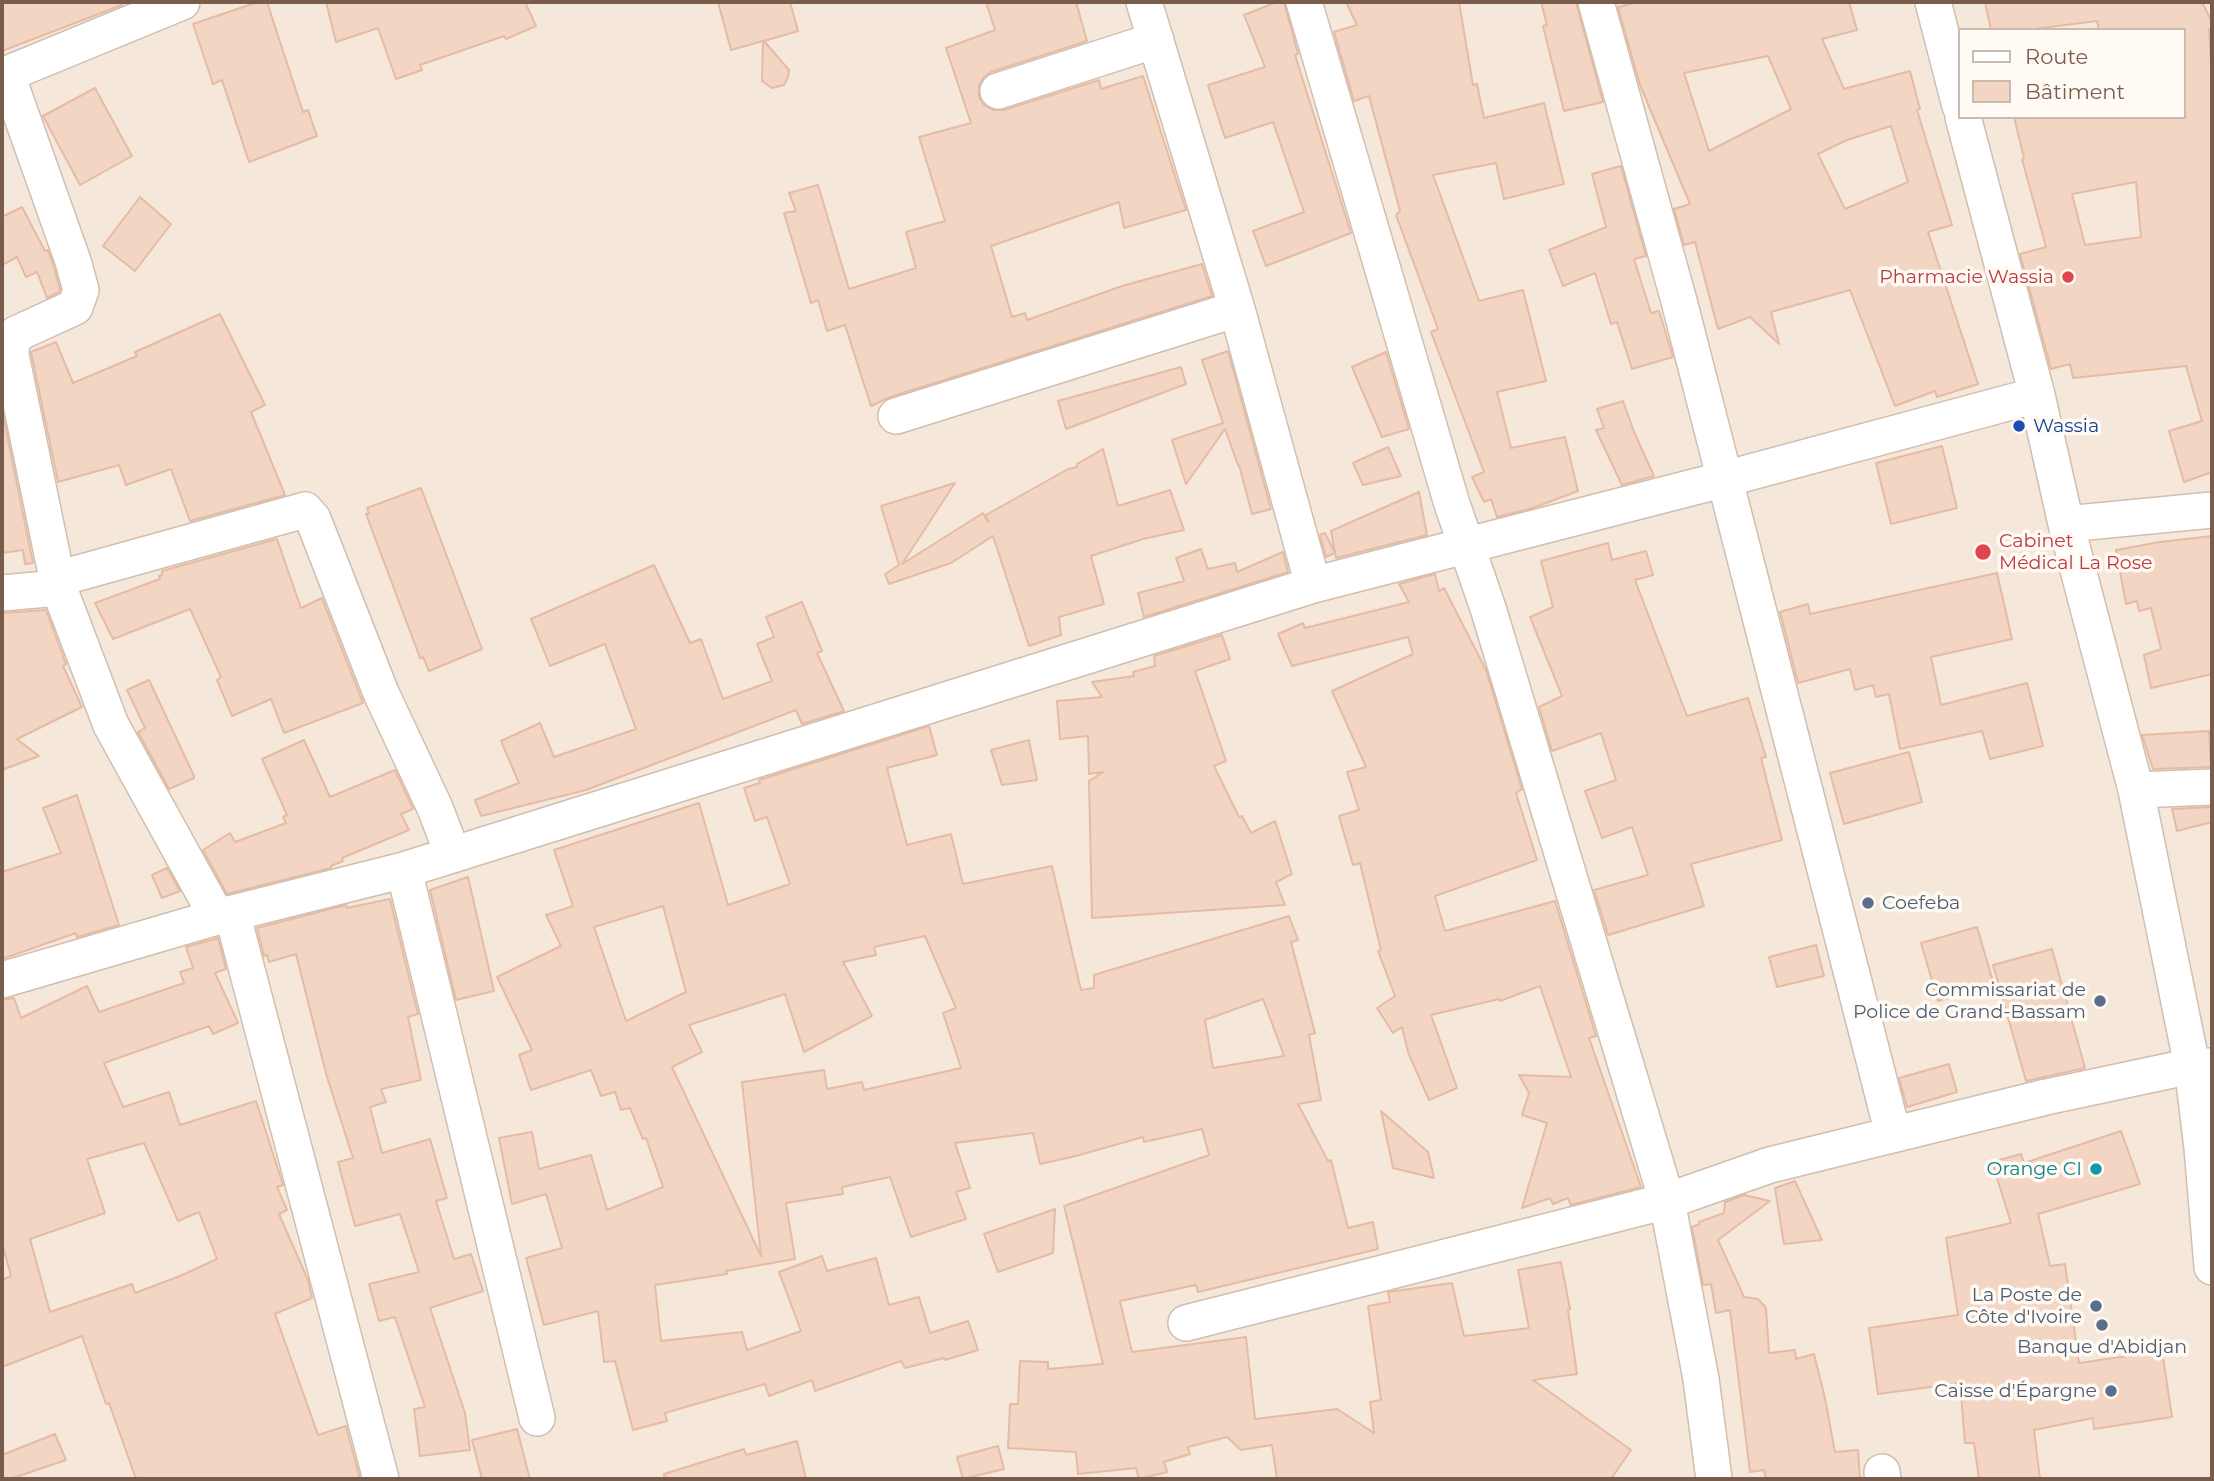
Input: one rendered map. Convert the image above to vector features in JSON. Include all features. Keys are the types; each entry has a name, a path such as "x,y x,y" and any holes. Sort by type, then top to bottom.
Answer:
{"street":[{"path":"182,2 5,76 69,248 81,290 75,307 16,334 10,350 58,583 111,725 225,915 381,1479"},
{"path":"1144,2 1237,309 1313,585"},
{"path":"1304,2 1466,545 1488,608 1667,1201 1701,1379 1714,1479"},
{"path":"1596,2 1725,479 1894,1134"},
{"path":"1933,2 1958,98"},
{"path":"999,91 1156,40"},
{"path":"1964,119 2136,790 2202,1066 2202,1148 2212,1267"},
{"path":"896,415 1237,309"},
{"path":"2,980 225,915 404,870 1313,585 1725,479 2036,395"},
{"path":"2,593 58,583 305,510 313,519 381,693 435,808 453,855"},
{"path":"2066,524 2212,510"},
{"path":"2136,790 2212,788"},
{"path":"404,870 537,1418"},
{"path":"1186,1323 1667,1201 1770,1165 2046,1097 2202,1066"}],"shaded area":[{"path":"2,2 2212,2 2212,1479 2,1479"}],"building":[{"path":"2,2 122,2 122,5 2,51"},
{"path":"258,2 267,2 303,112 308,110 317,136 249,162 222,80 213,84 193,24"},
{"path":"326,2 525,2 536,26 506,39 504,36 420,65 422,70 396,79 378,28 336,42"},
{"path":"718,2 790,2 798,31 764,41 789,70 784,85 772,88 762,81 763,41 731,50"},
{"path":"986,2 1076,2 1087,41 991,72 979,86 979,97 984,105 993,110 1004,110 1099,80 1101,89 1143,76 1186,210 1124,228 1119,202 991,246 1012,317 1025,313 1027,320 1122,286 1202,264 1212,296 890,397 871,406 845,325 827,331 818,300 811,303 784,213 796,211 789,193 818,185 849,289 916,268 906,232 945,221 919,137 971,123 946,48 995,30"},
{"path":"1277,2 1284,2 1298,54 1295,55 1351,233 1266,266 1253,231 1304,212 1273,122 1225,138 1208,85 1265,67 1244,15"},
{"path":"1346,2 1459,2 1473,85 1477,84 1484,118 1544,103 1564,184 1504,199 1496,163 1433,175 1479,301 1523,290 1546,381 1497,392 1511,448 1565,437 1578,491 1533,508 1497,517 1491,499 1484,502 1472,477 1484,472 1431,332 1438,329 1396,215 1400,211 1369,96 1354,101 1334,32 1357,25"},
{"path":"1541,2 1576,2 1603,102 1564,111 1543,26 1547,25"},
{"path":"1639,2 1849,2 1857,30 1822,39 1844,89 1910,71 1920,109 1917,110 1952,225 1928,232 1978,384 1937,397 1935,391 1895,406 1850,290 1771,312 1779,344 1750,317 1718,329 1695,242 1684,245 1674,209 1690,204 1640,85 1618,7","holes":["1768,56 1791,109 1709,151 1684,73","1891,126 1908,182 1845,209 1818,154 1847,140"]},
{"path":"1985,2 2202,2 2212,22 2212,29 2209,29 2212,81 2212,472 2184,482 2169,431 2202,421 2186,366 2073,378 2070,364 2051,369 2020,254 2046,247 2022,159 2024,158 2014,119 2186,119 2186,28 2099,28 2097,21 2042,28 1991,28","holes":["2136,182 2141,237 2085,245 2072,194"]},
{"path":"95,88 132,156 80,185 43,116"},
{"path":"1621,166 1646,256 1634,259 1651,313 1659,311 1673,357 1632,369 1617,322 1611,324 1595,273 1563,286 1549,250 1606,227 1592,174"},
{"path":"140,197 171,224 135,271 103,246"},
{"path":"22,207 45,251 48,250 54,267 60,289 47,298 37,272 26,277 17,257 2,265 2,217"},
{"path":"220,314 265,405 251,412 285,495 190,521 171,469 126,485 119,465 58,482 31,352 56,342 73,383 137,356 135,352"},
{"path":"1228,351 1271,509 1252,514 1239,465 1225,429 1186,484 1172,440 1223,423 1202,360"},
{"path":"1386,352 1409,429 1382,437 1352,367"},
{"path":"1181,367 1186,384 1066,429 1058,401"},
{"path":"1623,401 1654,476 1622,485 1596,430 1604,428 1597,409"},
{"path":"2,410 33,563 25,564 23,550 2,553"},
{"path":"1942,446 1957,508 1891,524 1876,463"},
{"path":"1388,447 1401,476 1363,485 1353,463"},
{"path":"1103,449 1118,506 1170,490 1184,530 1143,539 1091,556 1104,604 1059,617 1061,635 1029,646 993,536 951,563 889,584 885,574 899,565 881,506 955,483 902,564 983,513 988,522 986,515 1068,469 1077,467 1077,464"},
{"path":"421,488 482,649 429,671 423,657 420,658 366,514 369,514 367,508"},
{"path":"1419,492 1427,535 1336,558 1331,531"},
{"path":"1325,533 1335,553 1326,557 1320,535"},
{"path":"2212,536 2212,674 2151,688 2144,655 2161,649 2151,608 2139,611 2137,601 2126,604 2116,550"},
{"path":"277,539 301,608 322,598 363,703 284,733 271,699 232,716 217,680 221,677 190,609 113,639 95,603 160,579 162,571"},
{"path":"1608,543 1612,560 1646,551 1653,575 1635,580 1687,716 1748,698 1766,757 1761,758 1782,840 1691,864 1704,906 1608,935 1594,890 1648,875 1632,827 1602,838 1585,791 1616,780 1601,733 1552,751 1539,707 1562,696 1530,617 1553,607 1541,561"},
{"path":"1201,549 1208,569 1235,563 1237,572 1283,552 1288,572 1144,617 1138,593 1184,581 1176,558"},
{"path":"654,565 690,643 701,639 723,699 772,681 757,644 774,637 766,617 802,602 822,651 817,653 844,711 802,724 796,710 586,790 481,816 475,800 519,783 501,741 540,723 554,757 636,729 605,644 550,666 531,619"},
{"path":"1997,573 2012,639 1931,657 1941,705 2027,683 2043,746 1990,759 1982,731 1900,749 1889,694 1876,697 1873,685 1855,690 1850,669 1798,683 1780,612 1808,604 1810,614"},
{"path":"1435,574 1439,591 1444,588 1486,670 1522,789 1516,793 1537,860 1435,896 1445,931 1555,901 1596,1036 1589,1038 1641,1187 1571,1205 1568,1198 1553,1204 1550,1198 1522,1208 1547,1123 1522,1115 1529,1093 1519,1075 1571,1077 1540,986 1500,1001 1499,999 1431,1015 1457,1088 1429,1100 1408,1052 1402,1027 1393,1033 1377,1008 1395,996 1378,951 1381,950 1360,863 1353,865 1339,816 1359,810 1347,772 1366,767 1332,691 1413,654 1408,637 1292,666 1278,634 1303,623 1305,628 1409,602 1399,584"},
{"path":"46,610 66,664 63,666 82,707 17,739 39,756 2,770 2,613"},
{"path":"1222,635 1230,659 1195,671 1226,761 1214,766 1239,817 1242,816 1251,833 1275,821 1292,874 1276,882 1285,905 1092,918 1089,781 1103,772 1089,774 1088,736 1060,739 1057,701 1102,697 1092,682 1134,676 1133,672 1155,666 1154,656"},
{"path":"149,680 194,776 169,789 138,732 145,728 127,690"},
{"path":"929,726 937,755 887,768 907,845 951,834 963,884 1052,866 1081,990 1094,988 1094,975 1289,916 1298,940 1291,942 1315,1033 1309,1035 1321,1100 1298,1104 1328,1161 1331,1160 1348,1228 1373,1222 1378,1249 1198,1292 1196,1285 1120,1301 1132,1352 1246,1337 1255,1419 1337,1409 1374,1433 1370,1402 1381,1400 1368,1306 1390,1302 1388,1292 1452,1283 1464,1336 1529,1328 1518,1270 1561,1262 1570,1309 1577,1374 1533,1380 1631,1450 1611,1479 1277,1479 1272,1445 1241,1450 1227,1437 1188,1447 1190,1454 1164,1462 1167,1472 1139,1479 1136,1468 1078,1474 1076,1452 1008,1448 1010,1404 1018,1404 1020,1361 1048,1362 1048,1369 1103,1364 1064,1206 1209,1155 1202,1129 1144,1142 1143,1137 1040,1164 1033,1133 955,1143 970,1188 956,1192 966,1219 911,1237 890,1177 842,1187 843,1194 786,1203 795,1259 726,1271 727,1274 655,1285 661,1341 742,1332 747,1350 801,1331 779,1272 822,1256 827,1271 876,1258 889,1305 919,1297 930,1333 968,1321 978,1350 905,1368 901,1361 815,1391 812,1380 769,1396 765,1384 665,1413 667,1421 633,1430 615,1361 604,1362 598,1311 544,1325 526,1258 562,1248 546,1194 512,1204 499,1138 532,1132 539,1169 591,1155 607,1210 663,1187 646,1138 643,1139 630,1108 621,1110 615,1092 601,1096 591,1070 531,1090 519,1055 532,1050 497,977 561,946 546,915 573,906 554,850 699,803 728,905 790,884 767,817 755,821 744,788 760,783 759,780","holes":["663,906 686,992 626,1021 594,927","925,936 956,1008 943,1013 961,1068 864,1090 862,1082 827,1089 824,1070 742,1082 761,1256 672,1067 702,1052 689,1025 785,994 804,1052 872,1016 843,962 876,955 874,947","1263,999 1284,1056 1213,1068 1205,1020"]},
{"path":"2209,731 2211,767 2153,769 2142,735"},
{"path":"304,740 330,797 395,770 413,809 401,814 409,830 342,858 343,861 331,868 227,894 203,850 230,833 235,842 286,823 283,817 287,815 262,759"},
{"path":"1029,740 1037,780 1002,785 991,750"},
{"path":"1909,752 1922,802 1844,824 1830,773"},
{"path":"77,795 119,925 77,937 76,933 2,959 2,872 61,853 43,808"},
{"path":"2212,807 2212,822 2177,831 2172,809"},
{"path":"167,868 180,891 162,898 152,875"},
{"path":"468,877 494,991 456,1000 430,890"},
{"path":"390,899 418,1014 408,1017 421,1080 381,1089 386,1102 370,1107 382,1153 430,1139 447,1198 436,1201 454,1259 471,1254 483,1291 430,1308 465,1413 470,1450 420,1456 414,1409 425,1407 395,1317 379,1321 369,1284 419,1272 400,1214 355,1226 338,1162 353,1158 327,1077 296,954 269,962 267,955 264,956 257,928 346,905 347,908"},
{"path":"1977,927 1994,985 1938,1001 1921,943"},
{"path":"218,938 226,969 215,973 238,1023 213,1034 209,1026 104,1063 123,1107 169,1092 180,1125 256,1101 283,1185 277,1187 287,1210 279,1214 308,1280 312,1298 275,1314 318,1435 346,1426 360,1479 136,1479 82,1336 2,1367 2,1280 11,1276 2,1243 2,1000 14,998 21,1018 87,986 99,1012 184,983 180,972 193,968 186,947","holes":["144,1143 178,1221 199,1212 217,1259 135,1293 132,1284 50,1312 30,1239 105,1213 87,1159"]},
{"path":"1816,945 1824,976 1777,987 1769,957"},
{"path":"2052,949 2085,1068 2026,1081 1993,965"},
{"path":"1949,1064 1957,1092 1907,1107 1899,1078"},
{"path":"1381,1111 1428,1152 1434,1178 1393,1168"},
{"path":"2121,1131 2140,1184 2038,1214 2050,1266 2065,1264 2079,1363 2162,1351 2172,1417 2094,1429 2093,1418 2034,1430 2040,1479 1979,1479 1974,1443 1965,1443 1960,1383 1878,1394 1869,1328 1958,1315 1946,1238 2011,1223 1992,1162 2021,1154 2024,1163"},
{"path":"1795,1181 1822,1240 1784,1244 1775,1188"},
{"path":"1744,1195 1770,1201 1718,1240 1744,1297 1758,1299 1766,1308 1769,1353 1795,1350 1796,1359 1814,1354 1835,1452 1858,1450 1860,1479 1766,1479 1764,1470 1750,1472 1730,1310 1716,1313 1711,1284 1703,1285 1692,1227 1724,1213 1725,1202"},
{"path":"1055,1209 1053,1253 998,1272 984,1234"},
{"path":"517,1429 530,1479 482,1479 472,1440"},
{"path":"55,1434 66,1460 10,1479 2,1479 2,1455"},
{"path":"797,1441 806,1479 665,1479 664,1474 744,1449 746,1455"},
{"path":"998,1446 1004,1469 963,1479 957,1457"}],"place":[{"name":"Pharmacie Wassia","path":"2068,277"},
{"name":"Wassia","path":"2019,426"},
{"name":"Cabinet Médical La Rose","path":"1983,552"},
{"name":"Coefeba","path":"1868,903"},
{"name":"Commissariat de Police de Grand-Bassam","path":"2100,1001"},
{"name":"Orange CI","path":"2096,1169"},
{"name":"La Poste de Côte d'Ivoire","path":"2096,1306"},
{"name":"Banque d'Abidjan","path":"2102,1325"},
{"name":"Caisse d'Épargne","path":"2111,1391"}]}
